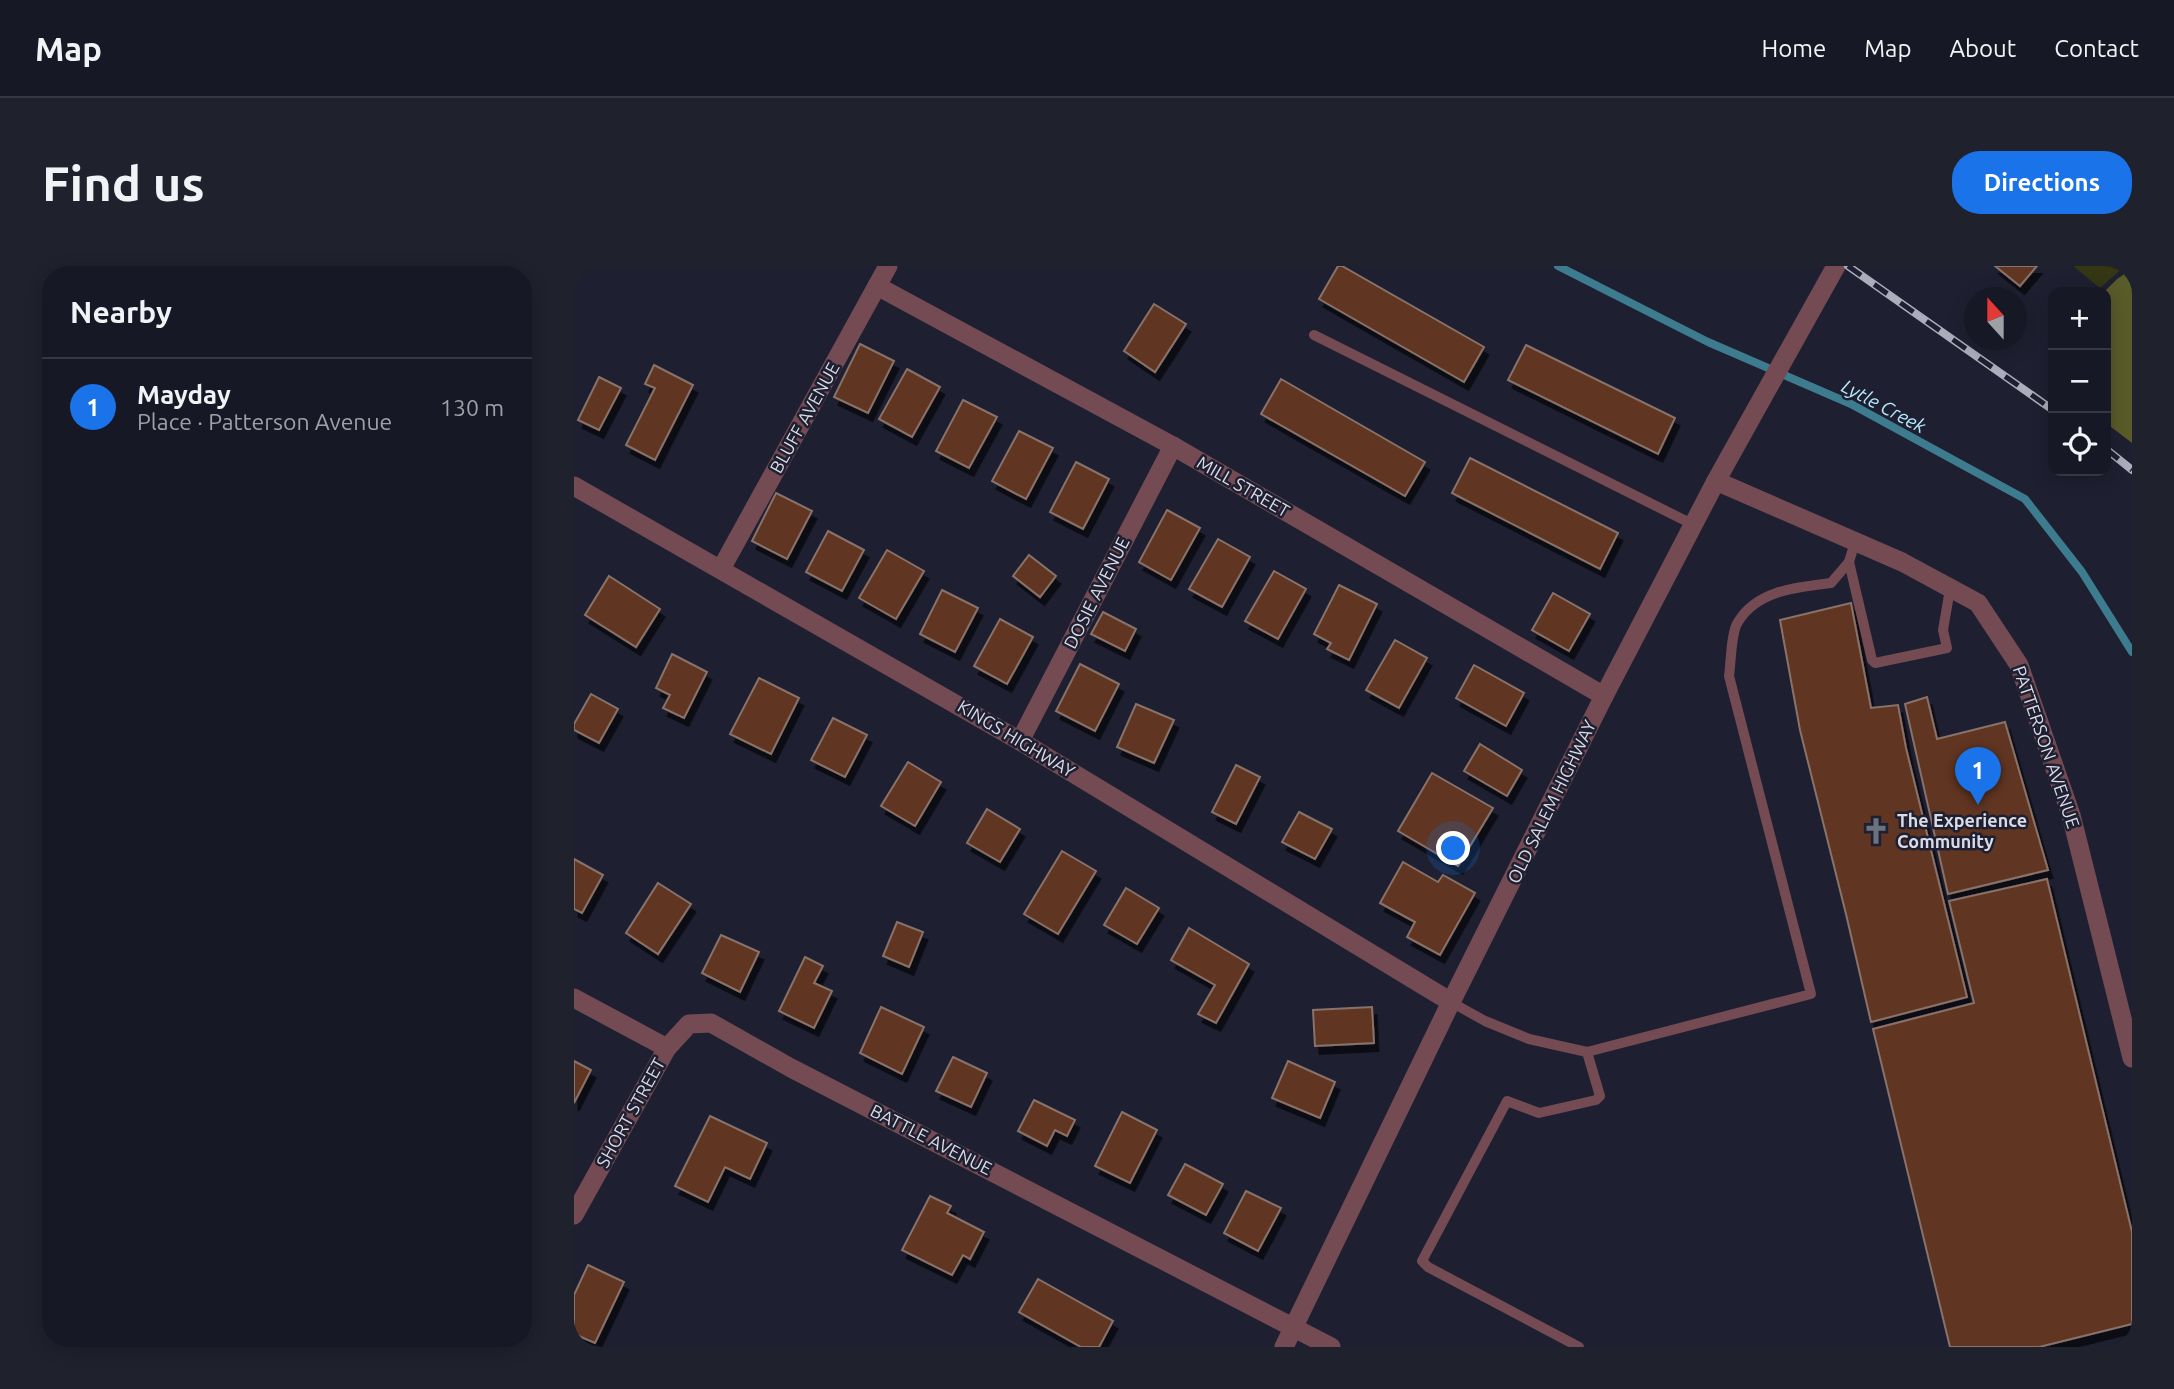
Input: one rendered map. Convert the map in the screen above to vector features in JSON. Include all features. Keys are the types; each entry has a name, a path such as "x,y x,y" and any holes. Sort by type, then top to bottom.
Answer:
{"street":[{"name":"BLUFF AVENUE","path":"721,569 888,266"},
{"name":"OLD SALEM HIGHWAY","path":"1284,1347 1451,1002 1604,696 1716,481 1836,266"},
{"name":"MILL STREET","path":"877,286 1173,446 1604,696"},
{"name":"DOSIE AVENUE","path":"1020,741 1173,446"},
{"name":"PATTERSON AVENUE","path":"1716,481 1902,562 1978,603 2019,665 2071,815 2126,1009 2132,1058"},
{"name":"KINGS HIGHWAY","path":"574,486 1020,741 1451,1002"},
{"path":"574,998 667,1048"},
{"name":"BATTLE AVENUE","path":"667,1048 688,1024 711,1023 791,1068 1331,1347"},
{"name":"SHORT STREET","path":"574,1215 667,1048"}],"lane":[{"path":"1314,335 1693,525"},
{"path":"1451,1002 1485,1021 1529,1039 1587,1052 1811,994 1730,676 1736,624 1754,604 1786,588 1831,583 1849,562 1855,542"},
{"path":"1849,562 1872,660 1875,663 1947,648 1942,630 1950,589"},
{"path":"1579,1347 1428,1267 1422,1261 1507,1101 1539,1113 1596,1100 1600,1096 1587,1052"}],"green space":[{"path":"2073,266 2125,266 2101,287"},
{"path":"2132,269 2132,443 2111,427 2109,287"}],"building":[{"path":"1338,266 1484,347 1464,382 1319,299"},
{"path":"1995,266 2037,266 2020,286"},
{"path":"1154,304 1186,324 1155,372 1124,351"},
{"path":"860,344 894,361 868,413 834,397"},
{"path":"1526,345 1675,418 1658,454 1508,380"},
{"path":"654,365 693,385 655,460 626,445 655,388 645,384"},
{"path":"907,369 940,387 912,437 879,419"},
{"path":"599,377 621,388 599,430 578,420"},
{"path":"1281,379 1425,462 1405,496 1261,414"},
{"path":"963,400 997,417 969,468 936,451"},
{"path":"1019,431 1053,448 1026,499 992,481"},
{"path":"1470,458 1618,533 1600,569 1452,493"},
{"path":"1076,462 1109,479 1083,529 1050,512"},
{"path":"776,493 812,511 787,559 752,541"},
{"path":"1167,510 1200,528 1171,580 1139,562"},
{"path":"828,531 864,550 842,591 806,572"},
{"path":"1218,539 1250,557 1222,607 1189,589"},
{"path":"887,550 924,571 896,619 859,598"},
{"path":"1029,555 1056,576 1040,597 1013,576"},
{"path":"1274,571 1306,589 1278,639 1245,621"},
{"path":"609,576 660,609 636,647 585,615"},
{"path":"1339,585 1377,604 1349,660 1327,649 1331,643 1314,634"},
{"path":"942,590 978,608 955,652 920,634"},
{"path":"1553,593 1590,614 1569,651 1532,630"},
{"name":"The Experience Community","path":"1851,603 1871,708 1898,705 1906,748 1967,997 1871,1022 1800,730 1780,620"},
{"path":"1103,612 1136,629 1125,651 1091,634"},
{"path":"1000,619 1033,637 1007,684 974,666"},
{"path":"1395,640 1427,658 1399,708 1366,690"},
{"path":"672,654 707,672 684,718 663,708 670,695 656,688"},
{"path":"1080,664 1119,684 1095,731 1056,711"},
{"path":"1474,665 1524,693 1506,726 1456,698"},
{"path":"759,678 799,698 771,754 730,734"},
{"path":"591,694 618,709 599,743 574,730 574,724"},
{"path":"1927,697 1937,739 2005,722 2048,870 1948,894 1905,704"},
{"path":"1136,704 1174,720 1154,763 1117,747"},
{"path":"833,718 867,735 845,777 811,760"},
{"path":"1480,744 1522,770 1507,796 1464,771"},
{"path":"908,762 941,782 915,826 881,806"},
{"path":"1236,765 1260,777 1236,824 1212,812"},
{"path":"1432,773 1493,808 1458,866 1398,831"},
{"path":"987,809 1020,829 1000,862 967,843"},
{"path":"1299,812 1332,829 1315,859 1282,842"},
{"path":"1062,851 1096,871 1058,934 1024,914"},
{"path":"574,859 603,875 582,913 574,909"},
{"path":"1403,862 1438,882 1443,875 1475,893 1440,955 1407,937 1415,922 1380,903"},
{"path":"2047,879 2132,1232 2132,1324 2039,1347 1950,1347 1873,1029 1974,1003 1949,901"},
{"path":"658,883 691,904 658,954 626,933"},
{"path":"1126,888 1159,908 1137,944 1104,925"},
{"path":"897,922 923,932 909,967 883,956"},
{"path":"1189,928 1249,964 1216,1023 1198,1014 1215,985 1171,960"},
{"path":"721,935 759,952 740,992 702,973"},
{"path":"805,957 823,966 814,983 832,991 814,1028 779,1011"},
{"path":"881,1007 924,1027 902,1074 860,1053"},
{"path":"1372,1007 1374,1043 1315,1046 1313,1010"},
{"path":"953,1057 987,1073 971,1107 936,1091"},
{"path":"574,1061 591,1070 574,1103"},
{"path":"1288,1061 1335,1082 1320,1118 1272,1098"},
{"path":"1034,1100 1075,1120 1067,1136 1055,1130 1047,1146 1018,1131"},
{"path":"1122,1112 1157,1130 1130,1183 1095,1166"},
{"path":"710,1116 767,1143 750,1179 725,1167 708,1202 675,1186"},
{"path":"1185,1164 1223,1184 1206,1215 1168,1195"},
{"path":"1246,1191 1281,1208 1258,1251 1224,1233"},
{"path":"930,1196 951,1206 947,1213 984,1232 970,1259 963,1255 952,1275 902,1250"},
{"path":"588,1265 624,1282 595,1343 574,1334 574,1295"},
{"path":"1038,1279 1113,1321 1099,1347 1081,1347 1019,1312"}],"waterway":[{"name":"Lytle Creek","path":"1558,266 1708,342 1851,404 2025,499 2082,572 2132,652"}],"railway":[{"path":"1848,266 2048,406"},
{"path":"2111,453 2132,470"}],"place":[{"name":"Mayday","path":"1978,805"},
{"name":"The Experience Community","path":"1876,831"}]}
